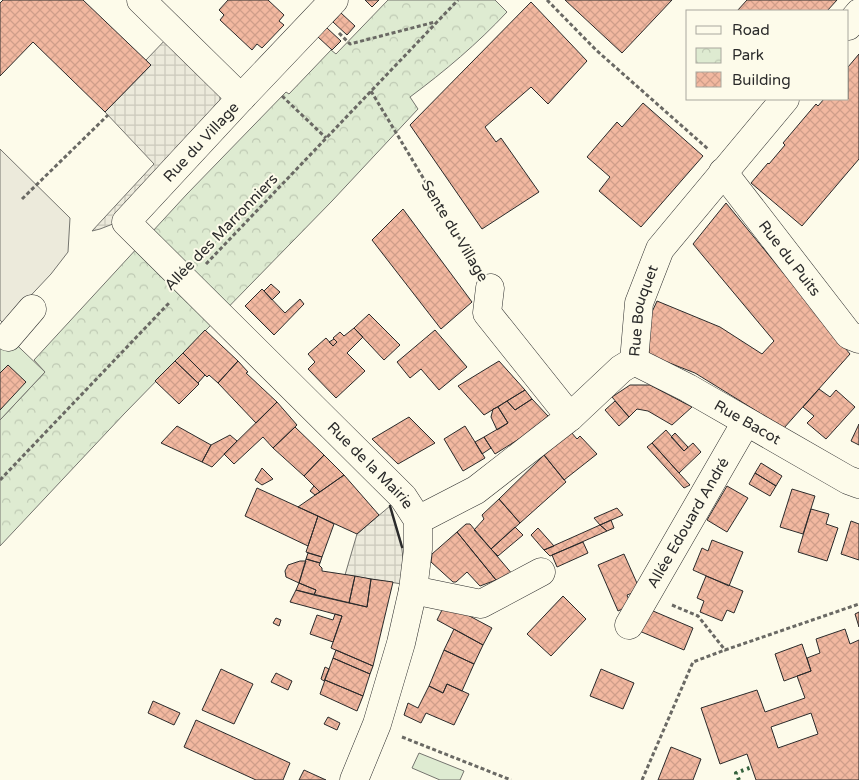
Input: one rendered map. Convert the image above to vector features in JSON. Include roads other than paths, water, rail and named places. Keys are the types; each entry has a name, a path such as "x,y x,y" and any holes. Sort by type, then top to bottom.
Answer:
{"street":[{"name":"Rue du Village","path":"126,222 241,98 141,0"},
{"path":"241,98 326,7"},
{"path":"849,25 859,13"},
{"name":"Rue Bouquet","path":"418,520 476,490 570,417 621,369 634,361 640,302 660,249 784,100"},
{"name":"Rue du Puits","path":"726,169 849,335 859,339"},
{"name":"Rue de la Mairie","path":"126,222 403,497 418,520 418,549 414,590 402,643 377,724 354,780"},
{"name":"Sente du Village","path":"490,288 487,313 570,417"},
{"path":"8,337 32,309"},
{"name":"Rue Bacot","path":"634,361 688,388 848,480 859,484"},
{"name":"Allée Edouard André","path":"628,625 746,422"},
{"path":"414,590 481,604 541,572"}]}
